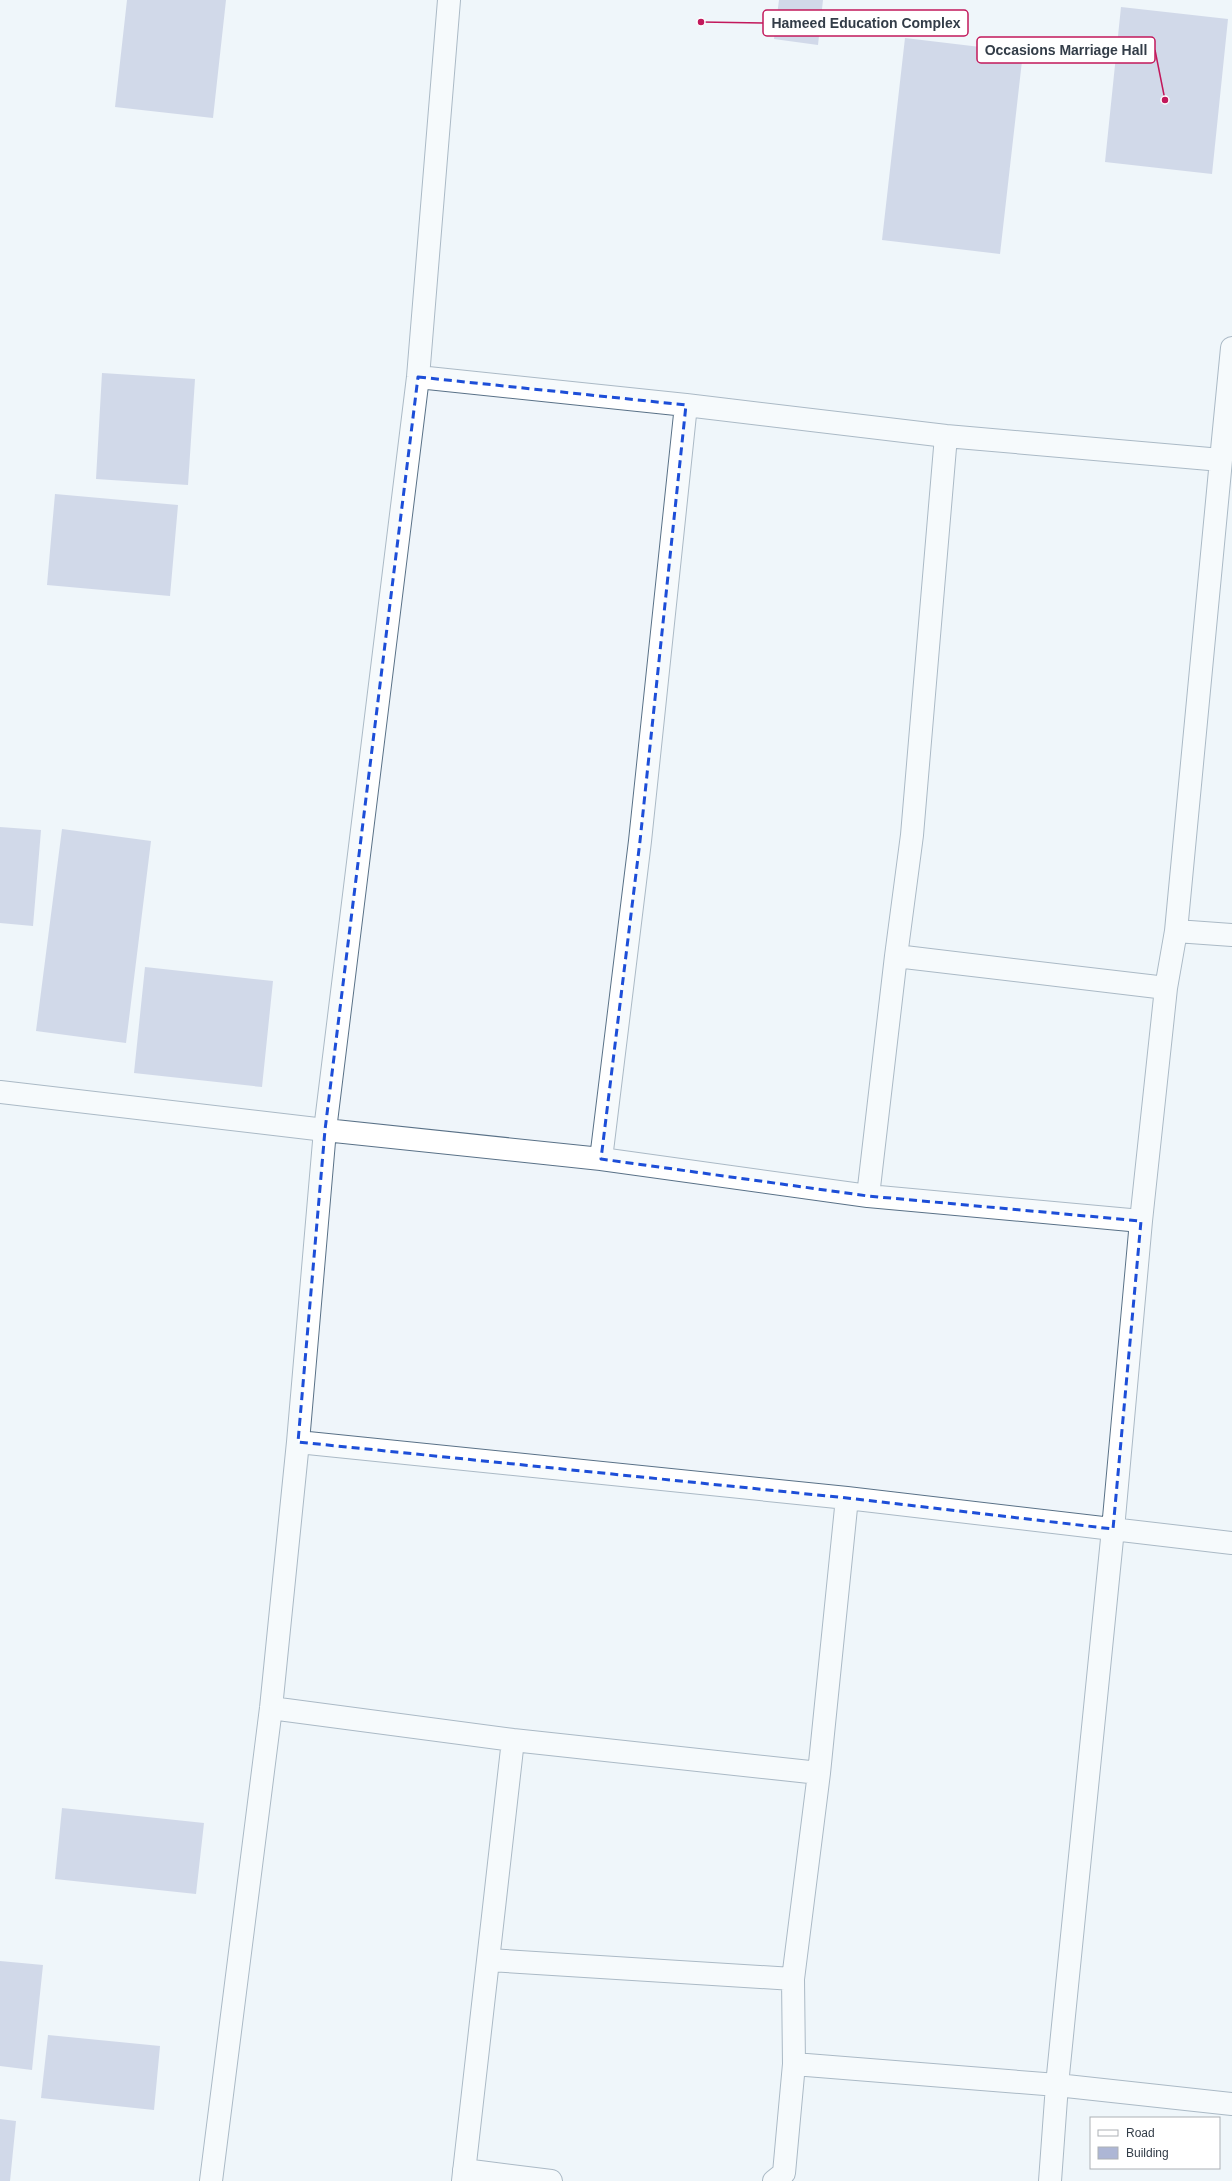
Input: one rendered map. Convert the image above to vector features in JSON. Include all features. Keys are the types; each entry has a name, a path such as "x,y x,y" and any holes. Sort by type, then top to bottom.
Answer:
{"street":[{"path":"210,2181 271,1708 298,1442 325,1130 418,377 449,0"},
{"path":"1050,2181 1057,2085 1114,1529 1141,1221 1166,988 1176,931 1232,349"},
{"path":"418,377 686,405 946,436 1221,460"},
{"path":"601,1159 640,842 686,405"},
{"path":"868,1196 896,956 912,835 946,436"},
{"path":"1176,931 1232,934"},
{"path":"896,956 1166,988"},
{"path":"0,1092 325,1130 601,1159 868,1196 1141,1221"},
{"path":"298,1442 847,1498 1232,1543"},
{"path":"774,2181 784,2173 794,2064 793,1979 819,1773 847,1498"},
{"path":"271,1708 513,1740 819,1773"},
{"path":"513,1740 489,1960 463,2175 551,2181"},
{"path":"489,1960 793,1979"},
{"path":"794,2064 1057,2085 1232,2104"}],"highlighted area":[{"path":"418,377 686,405 640,841 601,1159 868,1196 1141,1221 1113,1529 847,1498 298,1442 325,1130"}],"building":[{"path":"127,0 226,0 213,118 115,107"},
{"path":"779,0 823,0 818,45 774,39"},
{"path":"1121,7 1228,19 1212,174 1105,162"},
{"path":"905,38 1023,52 1000,254 882,240"},
{"path":"102,373 195,379 188,485 96,479"},
{"path":"55,494 178,505 170,596 47,585"},
{"path":"0,827 41,830 33,926 0,923"},
{"path":"62,829 151,841 126,1043 36,1031"},
{"path":"145,967 273,981 262,1087 134,1073"},
{"path":"62,1808 204,1823 196,1894 55,1879"},
{"path":"0,1961 43,1965 32,2070 0,2066"},
{"path":"48,2035 160,2046 154,2110 41,2098"},
{"path":"0,2119 16,2121 10,2181 0,2181"}],"place":[{"name":"Hameed Education Complex","path":"701,22"},
{"name":"Occasions Marriage Hall","path":"1165,100"}]}
